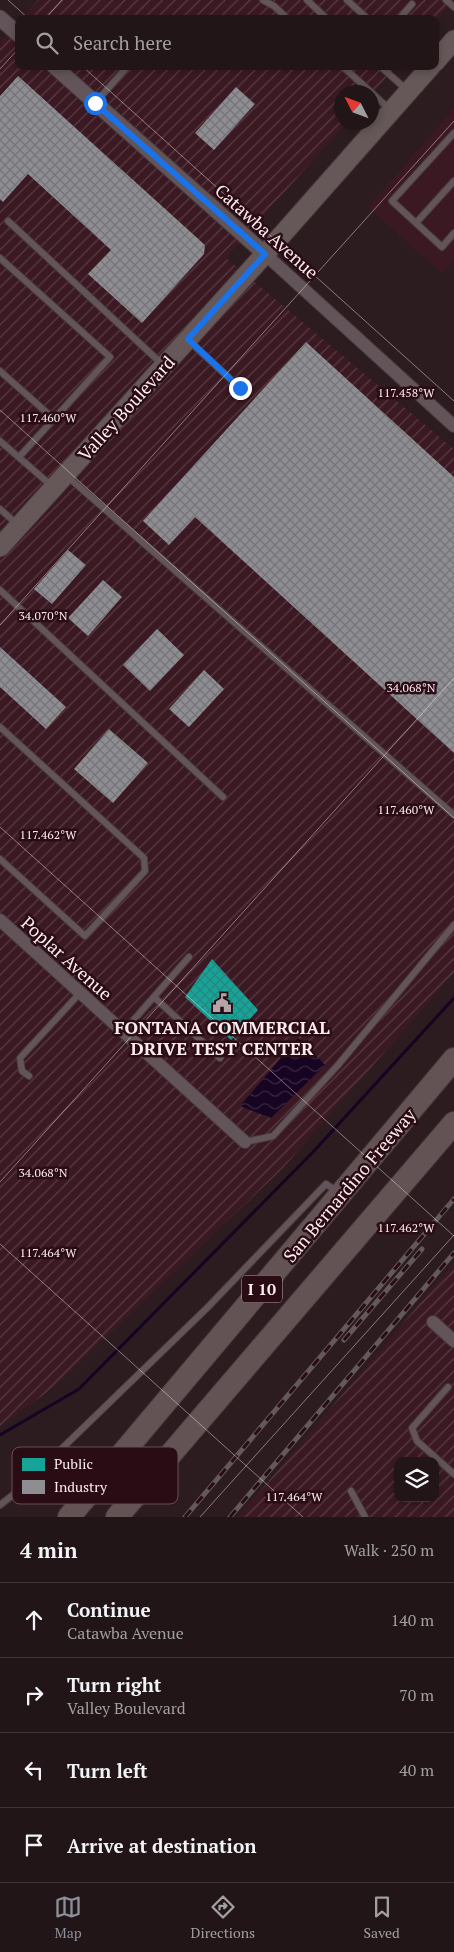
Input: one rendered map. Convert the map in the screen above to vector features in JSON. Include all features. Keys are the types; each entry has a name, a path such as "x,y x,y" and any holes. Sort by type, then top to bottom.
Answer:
{"highway":[{"name":"San Bernardino Freeway","path":"128,1447 454,1059"},
{"name":"I 10","path":"177,1447 454,1123"},
{"name":"San Bernardino Freeway","path":"69,1517 80,1504"},
{"name":"I 10","path":"117,1517 128,1504"}],"main road":[{"path":"439,57 454,40"},
{"name":"Valley Boulevard","path":"0,547 265,254 428,70"}],"street":[{"path":"0,18 15,31"},
{"name":"Catawba Avenue","path":"58,70 454,426"},
{"name":"Poplar Avenue","path":"0,920 245,1142"},
{"path":"433,1322 454,1341"}],"lane":[{"path":"263,0 274,6 284,15"},
{"path":"307,0 322,15"},
{"path":"347,0 364,15"},
{"path":"446,0 454,7"},
{"path":"402,15 412,4"},
{"path":"95,103 124,70"},
{"path":"346,70 362,85"},
{"path":"384,70 409,92"},
{"path":"379,100 391,111"},
{"path":"454,133 392,201 442,247 454,233"},
{"path":"416,223 454,181"},
{"path":"8,221 164,366"},
{"path":"0,258 110,357 18,457"},
{"path":"188,339 240,388"},
{"path":"0,371 54,419"},
{"path":"0,441 18,457 60,481 454,815"},
{"path":"0,509 19,526"},
{"path":"0,590 223,796"},
{"path":"0,727 144,858 145,872 85,936 0,859"},
{"path":"245,1142 272,1136 338,1065 454,925"},
{"path":"123,1032 189,957"},
{"path":"29,1076 22,1071 20,1058 80,993"},
{"path":"154,997 220,1058"},
{"path":"63,1447 207,1308 326,1184 342,1194"},
{"path":"448,1387 412,1428 417,1441 454,1474"},
{"path":"351,1491 365,1517"},
{"path":"0,1506 12,1496"}],"shaded area":[{"path":"38,0 454,0 439,17 439,15 25,15"},
{"path":"15,26 15,70 393,70 379,86 334,85 334,130 340,130 226,258 454,449 454,973 283,1168 54,1387 0,1427 0,42"},
{"path":"454,109 454,260 442,273 368,207"},
{"path":"454,1263 454,1517 238,1517"}],"water":[{"path":"298,1038 325,1065 271,1118 240,1106"}],"building: Public":[{"name":"FONTANA COMMERCIAL DRIVE TEST CENTER","path":"212,959 258,1010 231,1040 185,997"}],"building: Industry":[{"path":"18,76 205,245 204,254 142,323 88,274 111,250 28,174 3,202 0,199 0,96"},
{"path":"236,87 255,104 214,150 195,133"},
{"path":"306,342 454,477 454,753 195,517 169,545 143,521"},
{"path":"68,550 86,565 52,604 34,589"},
{"path":"103,580 122,597 88,636 68,618"},
{"path":"157,629 184,655 150,691 123,665"},
{"path":"0,647 66,707 46,729 0,687"},
{"path":"204,670 224,689 189,727 169,709"},
{"path":"109,729 148,763 113,803 74,769"}],"waterway":[{"path":"0,1435 79,1389 314,1151 454,998"}],"railway":[{"path":"185,1517 454,1199"},
{"path":"344,1340 422,1249"},
{"path":"230,1517 454,1253"}],"place":[{"name":"FONTANA COMMERCIAL DRIVE TEST CENTER","path":"222,1003"}],"route":[{"path":"95,103 265,254 188,339 240,388"}]}
